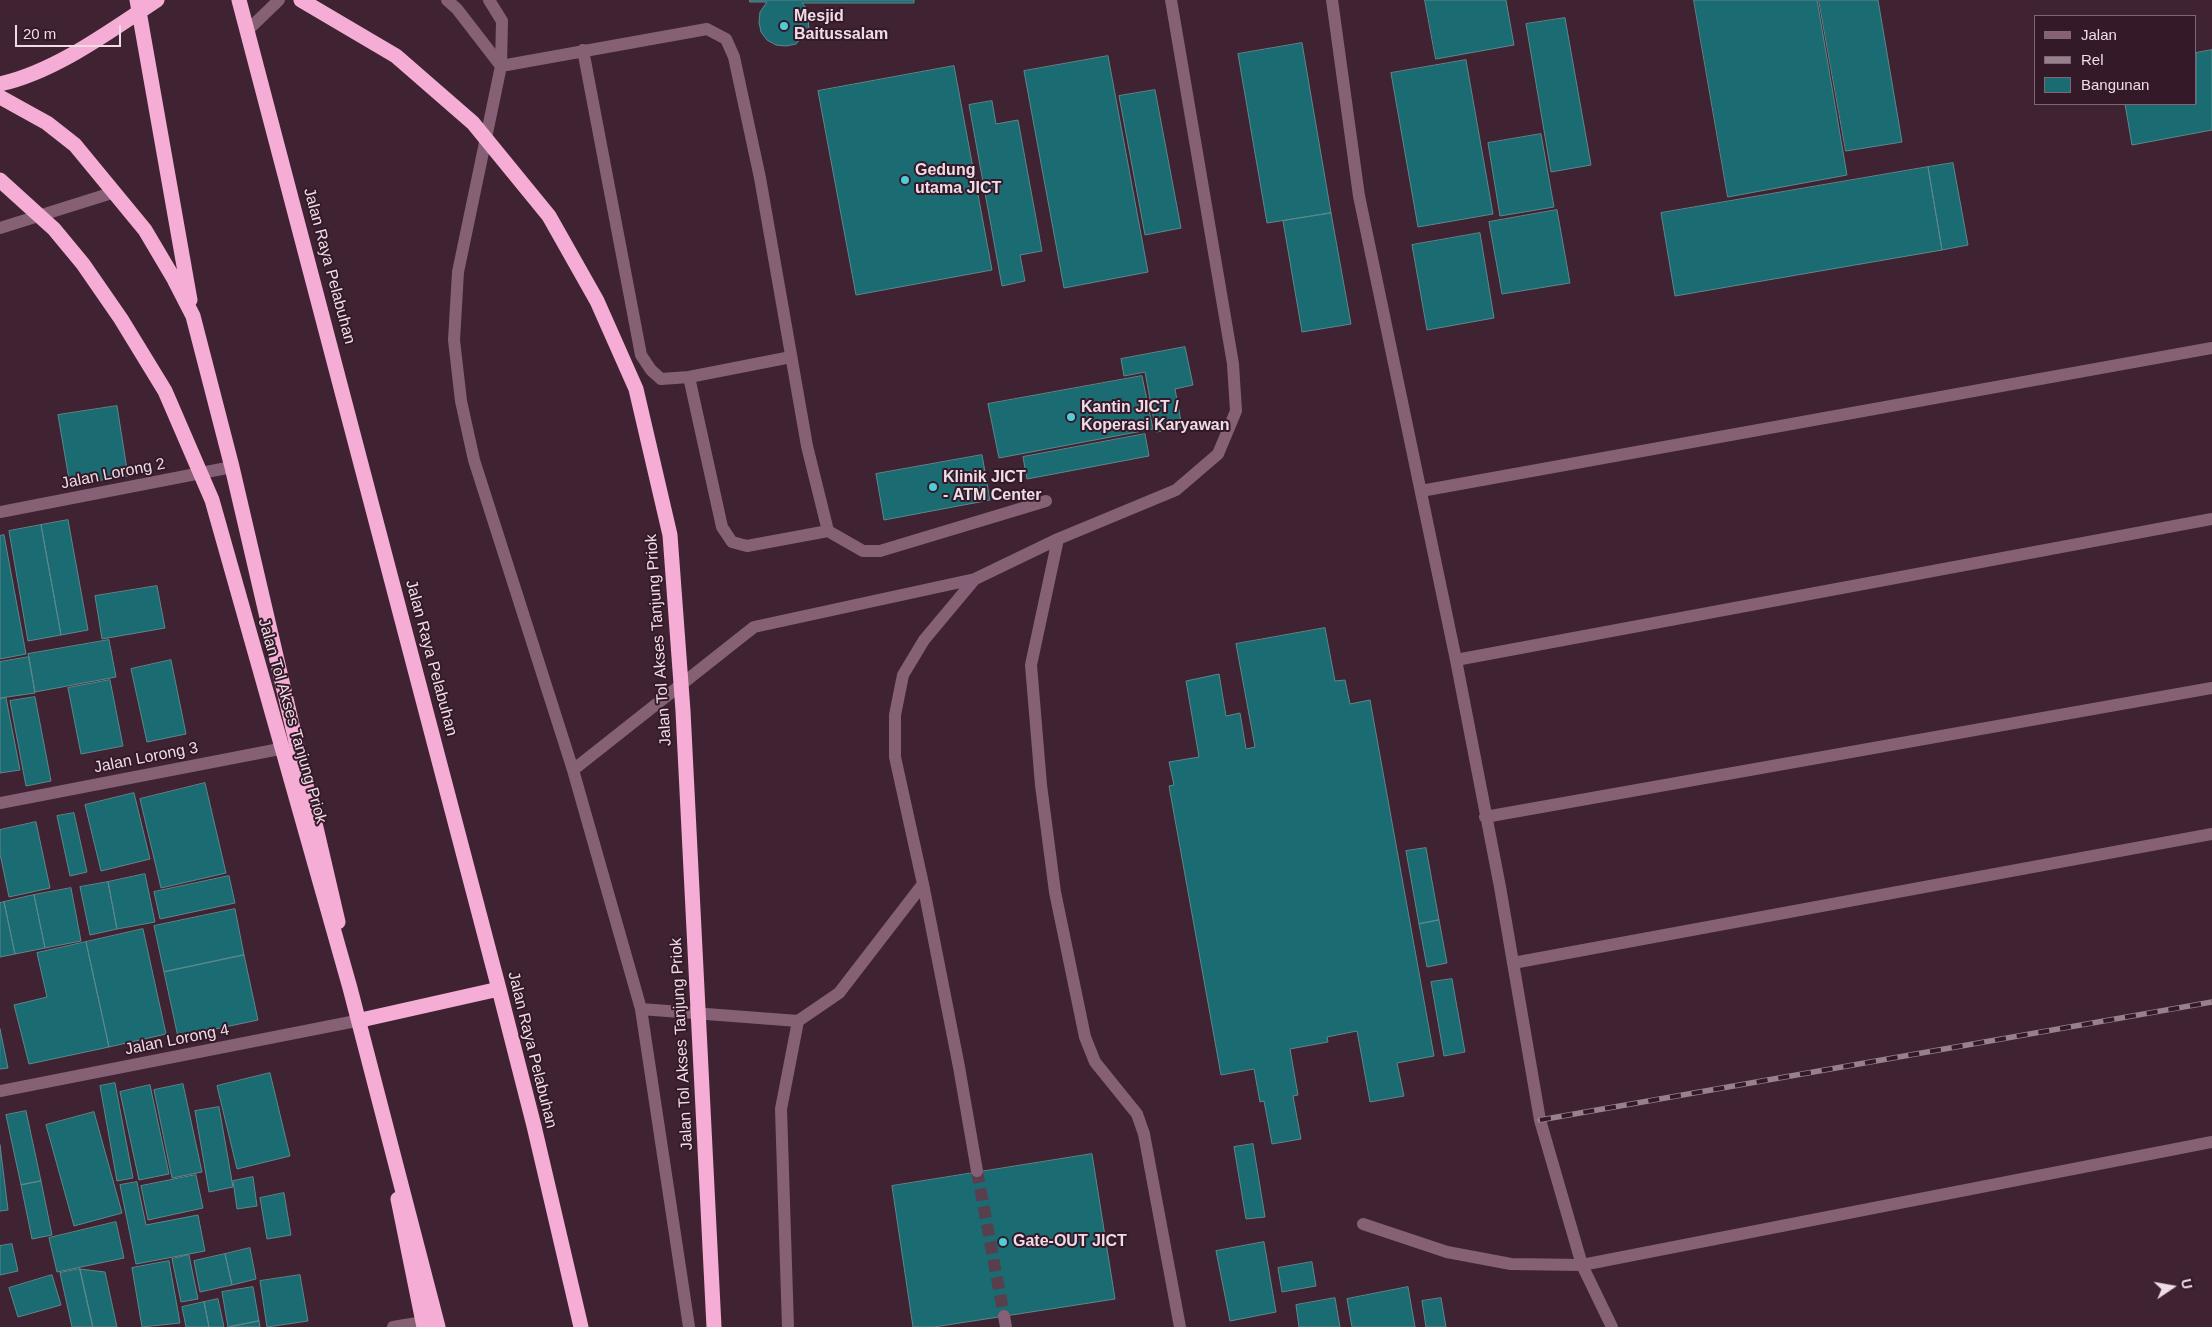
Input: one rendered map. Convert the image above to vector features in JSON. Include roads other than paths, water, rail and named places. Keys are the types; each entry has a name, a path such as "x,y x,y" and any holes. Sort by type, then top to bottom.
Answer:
{"highway":[{"path":"0,84 14,81 51,65 88,45 138,6 156,0"},
{"name":"Jalan Raya Pelabuhan","path":"239,0 499,989 534,1126 581,1327"},
{"name":"Jalan Tol Akses Tanjung Priok","path":"302,0 396,56 473,123 549,216 597,301 636,389 670,535 683,711 714,1327"},
{"path":"138,6 193,316 232,467 361,1020 424,1324"},
{"path":"0,97 47,123 74,145 145,230 193,316"},
{"name":"Jalan Tol Akses Tanjung Priok","path":"0,180 54,229 83,264 121,319 164,391 212,500 353,998 438,1327"},
{"path":"361,1020 499,989"}],"street":[{"path":"248,30 279,0"},
{"path":"447,0 457,9 502,66"},
{"path":"489,0 502,21 502,66 458,272 454,340 461,401 474,460 573,770 641,1009 689,1327"},
{"path":"573,770 754,627 975,579 1058,539 1176,490 1218,454 1236,411 1233,364 1170,0"},
{"path":"1332,0 1359,196 1456,660 1514,964 1540,1120 1582,1265 1612,1327"},
{"path":"502,66 582,50 707,29 726,39 734,57 760,178 807,446 828,531"},
{"path":"582,50 641,355 651,370 661,378 689,377 791,357"},
{"path":"0,228 115,192"},
{"path":"1421,491 2212,348"},
{"path":"689,377 722,527 732,542 747,546 828,531 863,551 880,551 1046,501"},
{"name":"Jalan Lorong 2","path":"0,512 232,467"},
{"path":"1456,660 2212,519"},
{"path":"1058,539 1032,666 1041,785 1055,892 1085,1037 1095,1062 1138,1114 1144,1134 1180,1327"},
{"path":"975,579 924,640 903,675 895,715 895,757 924,884 977,1171"},
{"path":"1485,817 2212,688"},
{"name":"Jalan Lorong 3","path":"0,803 298,746"},
{"path":"1514,964 2212,834"},
{"path":"641,1009 798,1021 839,993 924,884"},
{"name":"Jalan Lorong 4","path":"0,1091 361,1020"},
{"path":"788,1327 781,1109 798,1021"},
{"path":"1364,1224 1447,1252 1511,1264 1582,1265 2212,1142"},
{"path":"393,1327 424,1324"}],"tunnel":[{"path":"977,1171 1004,1316"}],"railway":[{"path":"1540,1120 2212,1002"}],"place":[{"name":"Mesjid Baitussalam","path":"784,26"},
{"name":"Gedung utama JICT","path":"905,180"},
{"name":"Kantin JICT / Koperasi Karyawan","path":"1071,417"},
{"name":"Klinik JICT - ATM Center","path":"933,487"},
{"name":"Gate-OUT JICT","path":"1003,1242"}]}
